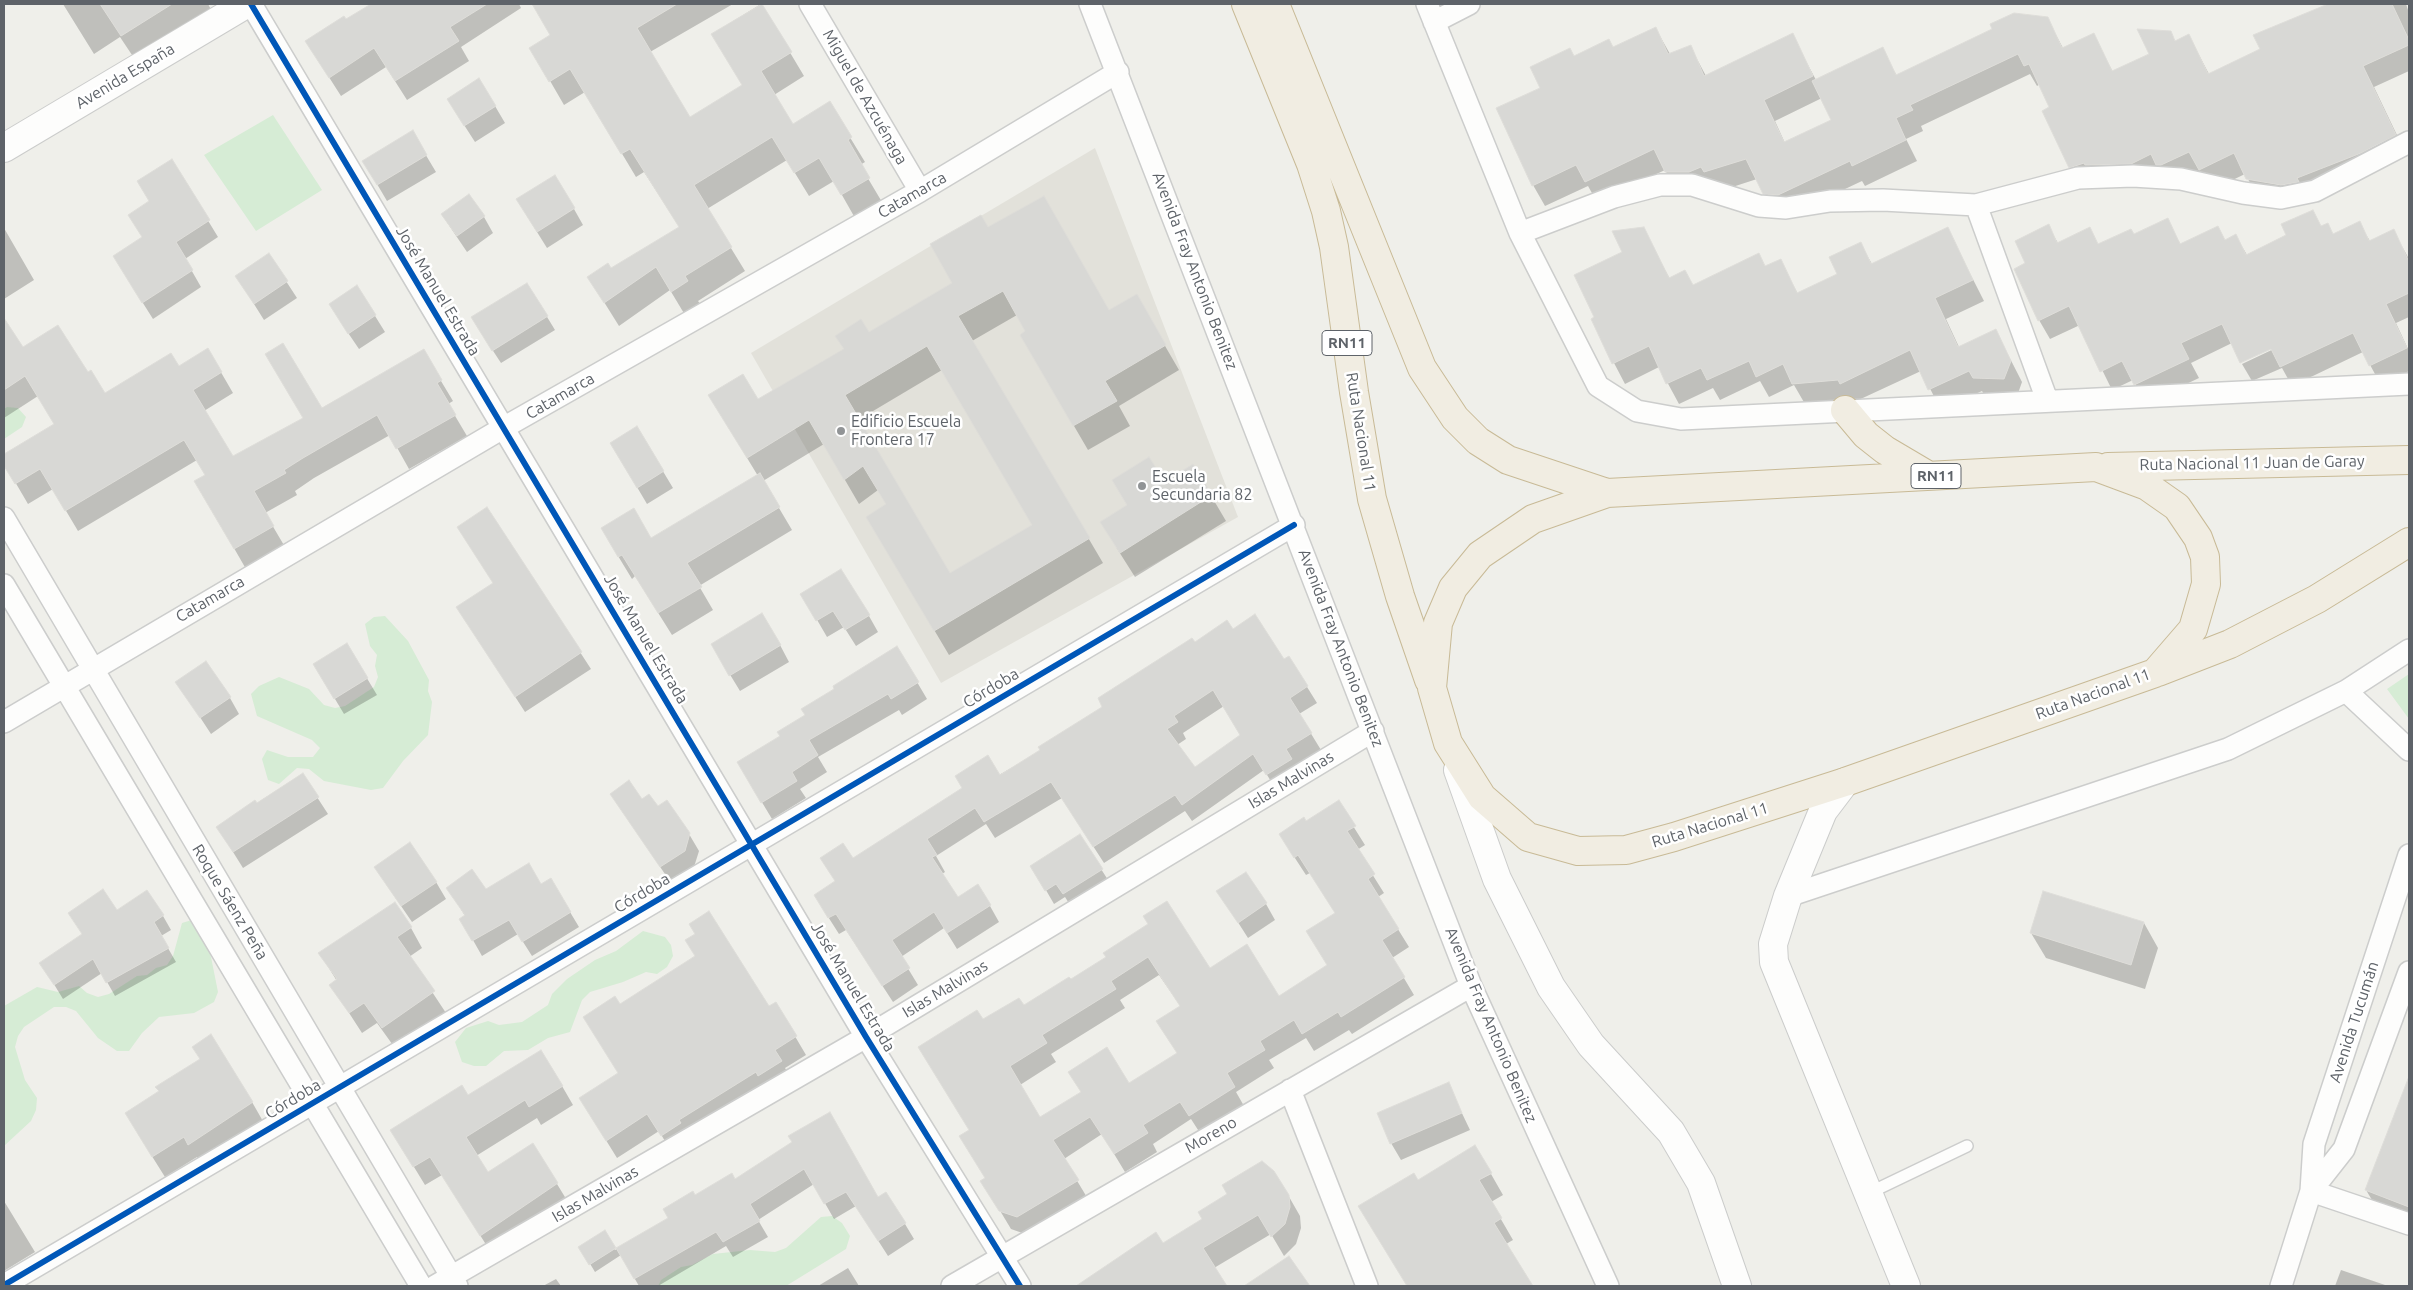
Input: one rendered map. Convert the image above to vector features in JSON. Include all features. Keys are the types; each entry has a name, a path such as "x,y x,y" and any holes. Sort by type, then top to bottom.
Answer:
{"highway":[{"name":"Ruta Nacional 11","path":"1246,4 1311,164 1326,211 1334,247 1354,392 1372,499 1400,596 1432,688 1448,743 1482,797 1528,837 1578,850 1626,850 1674,837 1845,782 2154,673 2193,629 2206,584 2204,557 2198,538 2177,507 2147,486 2096,467 1607,493 1533,519 1480,555 1453,588 1438,622 1432,688"},
{"name":"Ruta Nacional 11","path":"1275,4 1422,368 1455,418 1478,441 1508,460 1607,493"},
{"path":"1845,410 1866,435 1878,445 1929,476"},
{"name":"Ruta Nacional 11 Juan de Garay","path":"2096,467 2409,460"},
{"name":"RN11","path":"2154,673 2230,644 2317,600 2409,542"}],"main road":[{"name":"Avenida España","path":"4,148 246,4"},
{"path":"1448,743 1497,879 1551,987 1591,1045 1672,1132 1701,1183 1737,1286"},
{"path":"1845,782 1824,811 1788,896 1773,944 1774,962 1783,990 1869,1193 1906,1286"}],"street":[{"name":"José Manuel Estrada","path":"251,4 866,1037 1020,1286"},
{"name":"Miguel de Azcuénaga","path":"810,4 920,191"},
{"name":"Avenida Fray Antonio Benitez","path":"1090,4 1294,525 1471,986 1608,1286"},
{"path":"1469,4 1430,13 1520,233 1598,386 1637,411 1681,419 2409,384"},
{"name":"Catamarca","path":"4,722 92,668 503,428 920,191 1118,72"},
{"path":"1520,233 1614,197 1660,185 1692,185 1759,206 1786,208 1830,201 1874,200 1976,204 2078,178 2133,176 2181,179 2243,193 2281,198 2315,191 2409,142"},
{"path":"1976,204 2047,400"},
{"name":"Roque Sáenz Peña","path":"4,518 340,1088 448,1283"},
{"name":"Córdoba","path":"4,1285 1294,525"},
{"name":"Roque Sáenz Peña","path":"4,585 420,1286"},
{"path":"1788,896 2228,749 2346,691 2409,650"},
{"path":"2346,691 2409,750"},
{"name":"Islas Malvinas","path":"448,1283 866,1037 1373,731"},
{"name":"Avenida Tucumán","path":"2281,1286 2311,1191 2314,1144 2409,855"},
{"name":"Avenida Tucumán","path":"2311,1191 2344,1149 2409,974"},
{"name":"Moreno","path":"952,1286 1471,986"},
{"path":"1290,1090 1367,1286"},
{"path":"2311,1191 2409,1224"}],"lane":[{"path":"1869,1193 1967,1146"}],"shaded area":[{"path":"1095,148 1238,517 941,683 751,353"}],"green space":[{"path":"273,115 322,190 256,231 204,155"},
{"path":"7,407 18,408 26,417 22,427 4,439 4,409"},
{"path":"385,616 408,641 429,680 428,691 432,702 428,735 403,761 383,788 371,790 324,781 309,769 297,768 279,784 268,780 262,759 267,750 288,757 313,757 320,748 312,740 257,716 251,694 259,686 279,677 309,689 324,705 335,708 345,706 374,687 378,677 375,666 377,655 370,646 365,624 374,617"},
{"path":"2409,674 2409,719 2387,689"},
{"path":"192,920 207,937 218,992 214,1002 194,1013 159,1017 142,1033 129,1051 117,1051 98,1038 76,1011 66,1007 54,1007 24,1027 18,1036 15,1047 25,1080 37,1098 36,1110 31,1121 4,1146 4,1006 37,987 58,992 79,986 87,993 98,997 109,994 137,976 147,975 156,968 167,965 173,956 182,923"},
{"path":"643,931 665,937 671,945 673,956 667,967 657,974 646,972 623,982 590,992 582,1000 570,1032 548,1038 528,1050 504,1051 486,1066 474,1066 462,1062 455,1042 466,1028 488,1021 499,1025 522,1022 548,1005 552,994 567,979 595,960 616,951"},
{"path":"832,1216 842,1223 850,1236 846,1249 786,1286 658,1286 661,1280 681,1267 692,1265 713,1254 750,1250 775,1252 786,1248 821,1217"}],"building":[{"path":"100,4 172,4 121,36"},
{"path":"371,4 487,4 450,27 459,41 395,81 374,48 329,78 305,41 344,16 346,19"},
{"path":"532,4 677,4 637,28 690,117 742,85 711,34 762,4 792,52 761,71 793,124 830,101 852,137 848,140 870,178 841,195 819,158 794,173 772,137 694,185 732,247 685,276 688,281 671,292 656,267 604,303 587,277 608,263 611,268 679,227 630,149 621,154 570,69 549,82 529,48 550,35"},
{"path":"2328,4 2392,4 2409,40 2409,45 2363,66 2396,135 2361,153 2297,178 2299,182 2281,185 2246,179 2234,153 2199,170 2189,152 2161,165 2156,165 2151,154 2131,164 2085,165 2084,163 2069,168 2042,111 2049,107 2029,64 2024,66 2018,54 1910,105 1913,110 1896,118 1906,140 1852,166 1850,161 1778,195 1763,194 1746,159 1704,172 1701,167 1689,172 1665,172 1654,149 1585,182 1576,165 1532,186 1496,108 1540,88 1530,67 1570,48 1574,56 1609,39 1613,47 1656,27 1668,54 1691,45 1704,76 1793,33 1813,76 1764,100 1784,142 1831,120 1812,81 1883,47 1896,75 1992,29 1990,24 2014,13 2048,17 2062,48 2094,33 2112,71 2149,54 2137,29 2171,31 2175,41 2189,34 2208,74 2260,49 2253,35"},
{"path":"479,78 496,106 464,126 447,99"},
{"path":"413,130 427,155 377,185 362,161"},
{"path":"172,159 210,220 176,242 193,270 142,303 113,256 142,237 128,215 149,201 137,181"},
{"path":"555,175 575,208 537,232 516,199"},
{"path":"469,194 485,216 457,236 441,214"},
{"path":"1044,196 1109,310 1137,294 1166,345 1105,381 1117,401 1073,426 1020,335 1025,331 1003,291 958,316 1090,538 934,631 866,517 886,504 863,466 844,480 809,420 747,458 708,395 743,374 758,399 844,349 835,336 861,319 869,332 952,283 930,244 981,215 988,227","holes":["927,346 1032,525 950,573 845,395"]},
{"path":"2313,210 2321,226 2328,223 2333,234 2360,221 2369,241 2394,229 2409,262 2409,293 2386,304 2407,348 2369,366 2353,333 2280,367 2271,349 2240,363 2222,324 2181,343 2189,359 2134,385 2122,361 2100,372 2069,306 2038,321 2014,269 2025,263 2015,241 2049,224 2057,243 2090,227 2098,244 2131,229 2134,234 2168,218 2180,244 2218,226 2225,240 2236,234 2246,255 2286,235 2281,224"},
{"path":"1644,227 1669,278 1685,270 1693,285 1759,253 1765,266 1781,259 1797,293 1837,274 1829,257 1861,242 1871,264 1948,227 1973,280 1935,298 1958,347 1996,329 2011,361 2004,379 1973,378 1969,371 1928,390 1910,350 1840,384 1838,380 1792,384 1783,364 1756,377 1749,361 1707,380 1701,368 1666,384 1649,346 1612,364 1591,319 1594,317 1574,275 1622,252 1612,231"},
{"path":"269,253 288,281 254,304 235,276"},
{"path":"527,283 548,316 492,351 471,317"},
{"path":"357,285 376,315 348,334 329,304"},
{"path":"4,318 23,347 58,325 88,372 91,370 105,393 171,353 179,366 208,348 222,372 193,390 233,456 303,418 265,354 283,343 322,408 424,349 442,380 437,383 456,415 396,449 377,415 303,458 284,470 286,473 254,491 274,526 234,549 194,481 205,475 184,440 65,511 40,469 15,484 4,466 4,454 54,424 25,376 4,390"},
{"path":"637,426 664,471 637,488 610,443"},
{"path":"1149,457 1165,482 1193,464 1212,495 1120,553 1100,522 1127,505 1112,480"},
{"path":"760,473 780,507 687,563 702,587 658,613 622,555 618,557 601,528 634,508 651,538"},
{"path":"487,507 582,652 515,697 456,607 493,583 457,527"},
{"path":"841,569 870,615 845,630 833,611 816,621 800,594"},
{"path":"762,613 781,645 729,676 711,644"},
{"path":"1255,614 1284,659 1289,656 1308,686 1290,698 1312,733 1286,749 1292,759 1266,775 1253,754 1182,805 1175,795 1093,847 1051,782 984,822 975,808 927,839 937,855 932,857 958,897 978,884 991,905 947,933 934,912 892,940 910,968 882,986 836,914 828,918 814,895 835,881 820,858 843,843 853,858 962,788 955,776 988,755 1000,775 1040,750 1038,747 1102,707 1098,698 1192,638 1195,642 1227,620 1233,629","holes":["1213,690 1240,735 1195,767 1167,729 1178,722 1174,716"]},
{"path":"347,643 368,678 334,699 313,664"},
{"path":"897,646 919,682 891,699 888,694 809,740 818,755 792,772 797,781 761,803 737,762 780,736 777,732 805,715 801,709 834,689 833,686"},
{"path":"206,661 231,697 200,718 175,682"},
{"path":"303,773 319,797 233,852 216,827 255,800 257,803"},
{"path":"629,780 642,799 649,794 658,806 667,800 690,833 685,851 660,867 610,794"},
{"path":"1339,800 1356,826 1347,831 1375,874 1368,879 1399,929 1382,940 1405,977 1341,1017 1338,1012 1302,1034 1294,1020 1260,1041 1265,1050 1227,1073 1235,1087 1189,1116 1180,1102 1143,1125 1148,1133 1114,1154 1090,1117 1053,1140 1079,1180 1017,1217 999,1211 980,1181 985,1178 959,1136 969,1130 918,1047 977,1010 983,1019 1019,998 1024,1005 1069,977 1071,979 1106,957 1103,953 1148,924 1143,916 1167,901 1210,968 1247,944 1279,996 1327,965 1306,931 1335,913 1298,855 1294,858 1279,834 1304,817 1306,821","holes":["1148,957 1180,1006 1156,1021 1177,1053 1129,1083 1107,1047 1068,1072 1081,1092 1040,1117 1010,1066 1047,1043 1042,1035 1116,989 1111,981"]},
{"path":"1080,834 1103,869 1063,894 1056,884 1045,891 1030,866"},
{"path":"410,842 437,882 401,906 374,867"},
{"path":"529,863 541,884 551,878 571,912 522,942 509,920 472,941 459,919 465,915 446,888 472,869 486,889"},
{"path":"1246,872 1267,903 1238,923 1216,891"},
{"path":"103,889 117,910 147,890 164,915 154,922 169,948 106,983 93,959 54,985 39,963 82,934 68,913"},
{"path":"2043,891 2144,922 2131,965 2030,933"},
{"path":"395,902 412,927 397,937 435,991 382,1028 364,1003 349,1013 329,985 337,979 318,953"},
{"path":"709,911 769,1006 776,1002 797,1036 775,1050 782,1061 758,1076 756,1072 679,1120 681,1123 661,1136 647,1114 606,1141 579,1098 618,1073 583,1017 615,996 620,1004 695,956 685,940 695,934 689,924"},
{"path":"211,1034 253,1102 188,1145 184,1137 152,1157 125,1113 159,1091 155,1087 200,1059 192,1047"},
{"path":"541,1050 563,1086 529,1107 525,1100 466,1137 488,1172 533,1143 558,1183 480,1236 430,1157 413,1167 390,1130 462,1085 468,1095"},
{"path":"2409,1079 2409,1207 2365,1190"},
{"path":"1449,1082 1462,1113 1390,1144 1377,1113"},
{"path":"830,1112 878,1197 886,1192 906,1223 878,1241 846,1192 824,1204 804,1169 750,1204 760,1221 723,1242 716,1232 634,1279 616,1248 668,1218 663,1209 693,1191 695,1195 732,1173 735,1179 792,1142 788,1136"},
{"path":"1475,1145 1492,1173 1479,1180 1502,1218 1494,1223 1533,1286 1407,1286 1358,1206 1414,1173 1418,1180"},
{"path":"1262,1161 1274,1171 1289,1195 1290,1207 1285,1224 1271,1237 1258,1215 1203,1248 1227,1286 1076,1286 1156,1232 1163,1243 1202,1219 1198,1212 1227,1194 1222,1185"},
{"path":"605,1230 616,1248 589,1265 578,1247"},
{"path":"1289,1256 1310,1286 1244,1286"}],"cycle path":[{"path":"251,4 866,1037 1020,1286"},
{"path":"4,1285 1294,525"}],"place":[{"name":"Edificio Escuela Frontera 17","path":"841,431"},
{"name":"Escuela Secundaria 82","path":"1142,486"}]}
